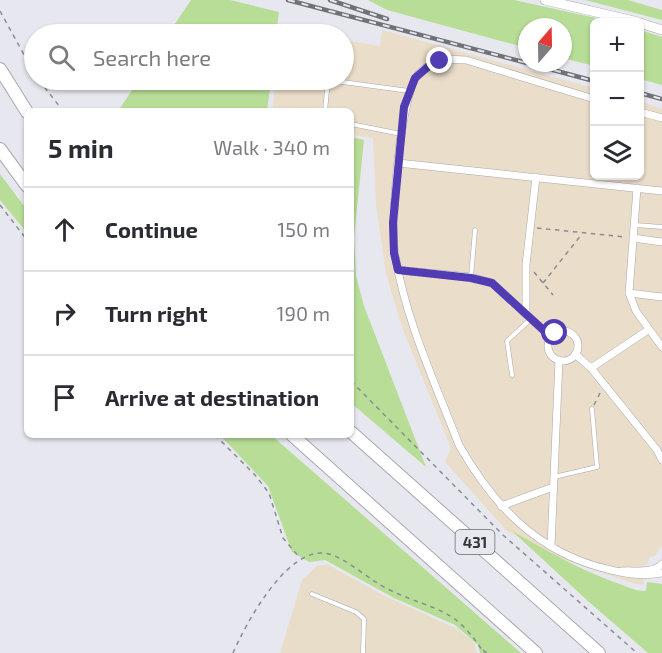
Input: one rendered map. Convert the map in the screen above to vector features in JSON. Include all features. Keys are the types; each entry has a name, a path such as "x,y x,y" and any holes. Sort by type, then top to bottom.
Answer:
{"highway":[{"path":"0,69 24,108"},
{"path":"0,149 24,182"},
{"name":"431","path":"354,435 599,653"},
{"name":"431","path":"295,438 536,653"}],"main road":[{"path":"545,0 619,18"},
{"path":"644,25 662,30"}],"street":[{"path":"590,98 466,60 452,58 422,70 415,78 404,107 393,223 394,253 405,302 459,445 501,506 537,538 594,566 616,571 662,573"},
{"path":"644,113 662,118"},
{"path":"398,163 662,191"},
{"path":"529,316 527,261 536,177"},
{"path":"637,188 629,293 636,311 662,347"},
{"path":"633,238 662,242"},
{"path":"398,270 471,278 492,283 551,337"},
{"path":"629,293 662,297"},
{"path":"591,368 648,330"},
{"path":"559,331 569,333 578,345 575,354 568,360 559,360 548,351 548,341 559,331"},
{"path":"575,354 591,368 660,449 662,460"},
{"path":"552,546 559,360"},
{"path":"501,506 553,487"},
{"path":"644,573 662,564"}],"lane":[{"path":"354,84 409,91"},
{"path":"325,108 327,90"},
{"path":"354,125 401,134"},
{"path":"634,225 662,227"},
{"path":"471,278 476,230"},
{"path":"512,375 507,341 529,316"},
{"path":"554,477 597,467 592,409"},
{"path":"312,594 356,612 364,618 363,653"}],"path":[{"path":"0,11 24,55"},
{"path":"47,90 61,108"},
{"path":"0,206 24,236"},
{"path":"530,227 633,238"},
{"path":"543,283 583,233"},
{"path":"527,261 553,295"},
{"path":"354,384 503,535 637,653"},
{"path":"592,409 604,385"},
{"path":"218,438 255,475 269,493 283,538 300,558"},
{"path":"233,653 255,610 280,576 300,558 319,552 330,554 384,587 452,615 486,653"}],"shaded area":[{"path":"382,30 518,67 518,72 536,72 590,87 590,180 644,180 644,102 662,109 662,545 655,556 650,557 647,564 643,566 644,584 635,584 556,557 507,531 445,462 451,448 403,330 386,274 376,205 373,138 354,135 354,108 272,108 275,90 354,90 354,42 380,46"},
{"path":"327,564 381,594 457,629 474,642 477,653 280,653 302,580 317,566"}],"green space":[{"path":"191,0 230,0 279,12 277,24 175,24"},
{"path":"368,0 514,0 596,18 590,18 590,65 572,60 572,18 518,18 518,46 387,10"},
{"path":"585,0 628,0 662,10 662,20"},
{"path":"644,31 662,37 662,85 644,80"},
{"path":"132,90 270,90 267,108 120,108"},
{"path":"354,138 364,140 354,237"},
{"path":"0,174 24,206 24,229 0,200"},
{"path":"354,237 356,276 364,306 426,467 354,406"},
{"path":"223,438 274,438 521,653 480,653 478,645 455,625 394,598 325,560 309,562 292,552 268,486"},
{"path":"512,531 575,565 630,588 646,591 647,582 662,584 662,653 648,653"}],"railway":[{"path":"288,0 518,61"},
{"path":"330,0 387,19"},
{"path":"560,72 590,80"},
{"path":"644,94 662,99"}],"route":[{"path":"440,61 422,70 415,78 404,107 393,223 394,253 398,270 471,278 492,283 551,337 555,333"}]}
